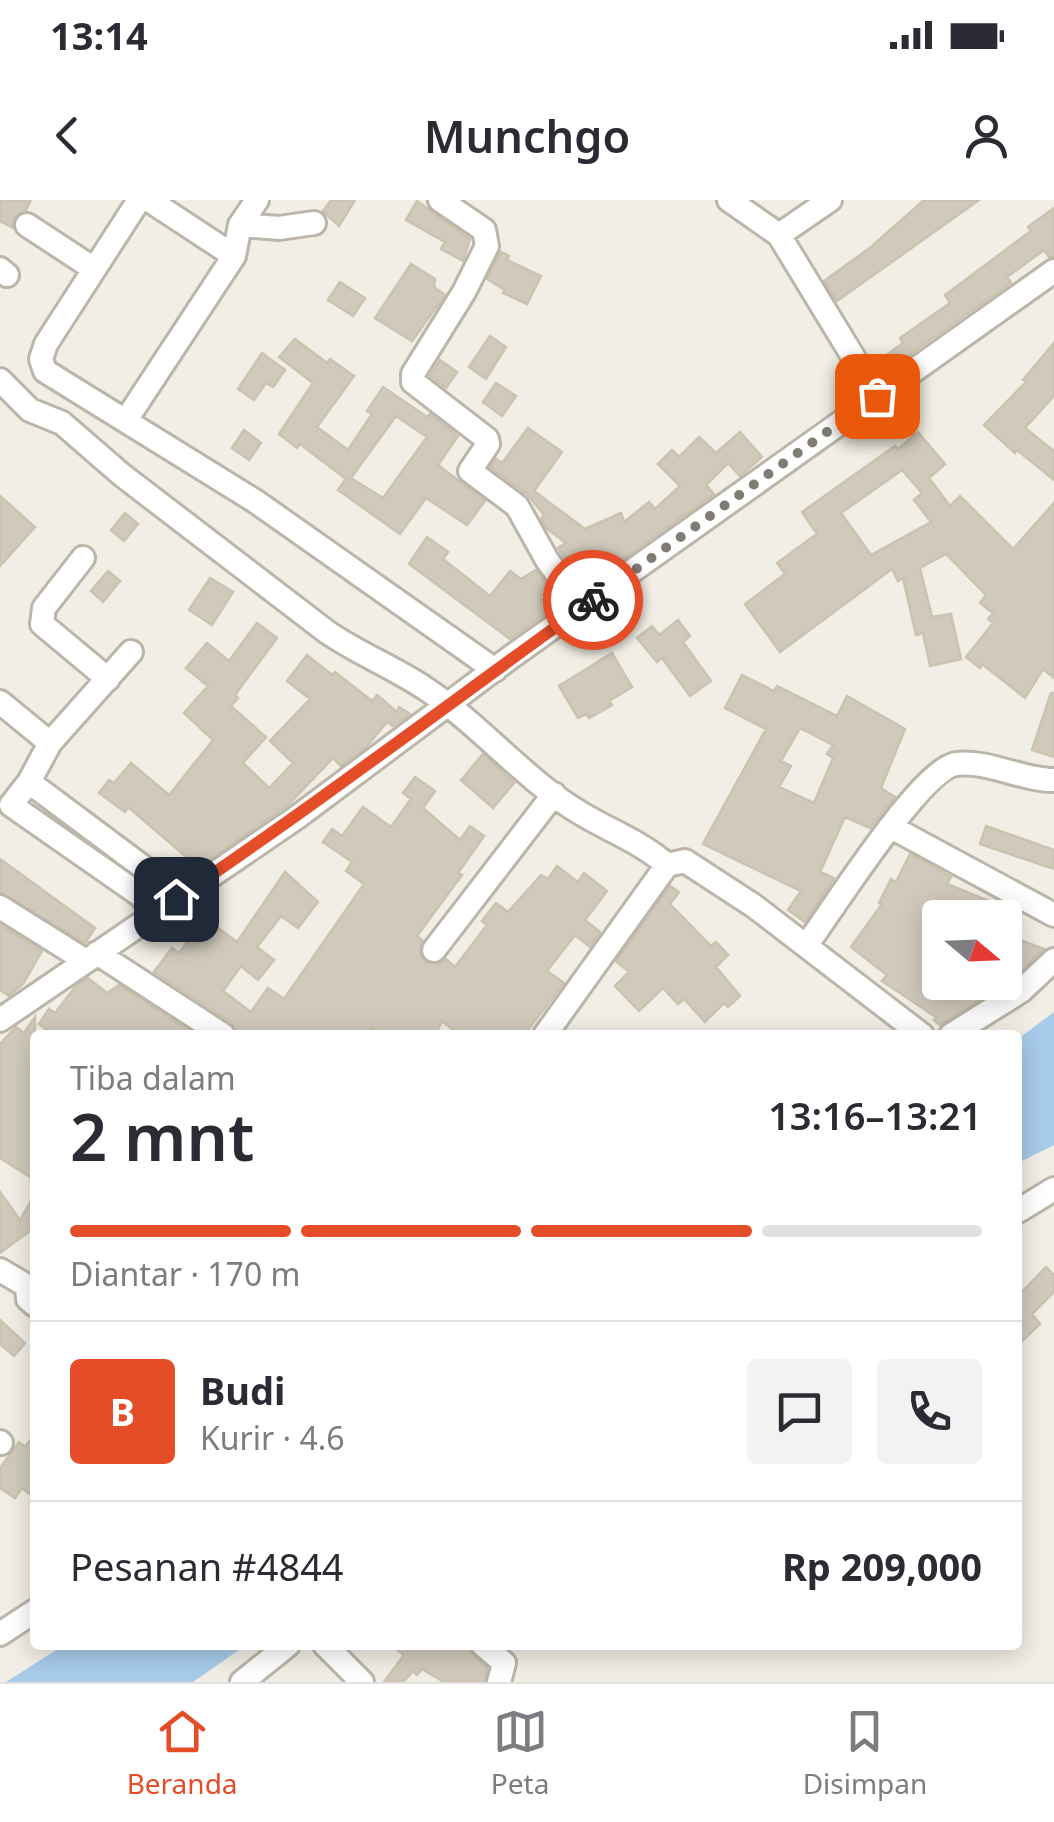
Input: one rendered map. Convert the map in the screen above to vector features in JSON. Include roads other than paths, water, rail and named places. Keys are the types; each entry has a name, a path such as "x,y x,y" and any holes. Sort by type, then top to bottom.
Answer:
{"street":[{"path":"139,200 46,344 41,359 46,371 255,502 496,670"},
{"path":"150,200 234,256"},
{"path":"126,420 234,256 240,225 257,200"},
{"path":"440,200 484,230 487,246 464,292 412,374 413,382 487,439 488,444 470,471 516,506 547,560 582,608"},
{"path":"729,200 779,235 877,396"},
{"path":"779,235 830,200"},
{"path":"240,225 279,228 314,223"},
{"path":"27,225 94,269"},
{"path":"0,1020 296,818 1054,271"},
{"path":"0,380 30,410 62,422 122,475 327,632 358,654 424,688 516,766 581,814 648,848 667,866"},
{"path":"84,558 44,608 42,624 108,679"},
{"path":"130,652 50,742 29,782 11,805 140,896 155,913"},
{"path":"0,702 50,742"},
{"path":"806,946 934,774 946,766 967,763 1054,780"},
{"path":"29,782 163,882 176,899"},
{"path":"434,950 554,794"},
{"path":"891,827 1054,915"},
{"path":"550,1030 667,866 684,861 806,946 915,1030"},
{"path":"0,906 216,1030"},
{"path":"959,1030 1021,991 1054,960"},
{"path":"1022,1209 1054,1190"},
{"path":"0,1270 24,1283 30,1301"},
{"path":"0,1634 30,1614"},
{"path":"242,1682 282,1650"},
{"path":"331,1650 362,1682"},
{"path":"489,1650 504,1664 498,1682"}],"water":[{"path":"1054,1012 1054,1145 1022,1161 1022,1036"},
{"path":"56,1650 239,1650 193,1682 6,1682"}]}
